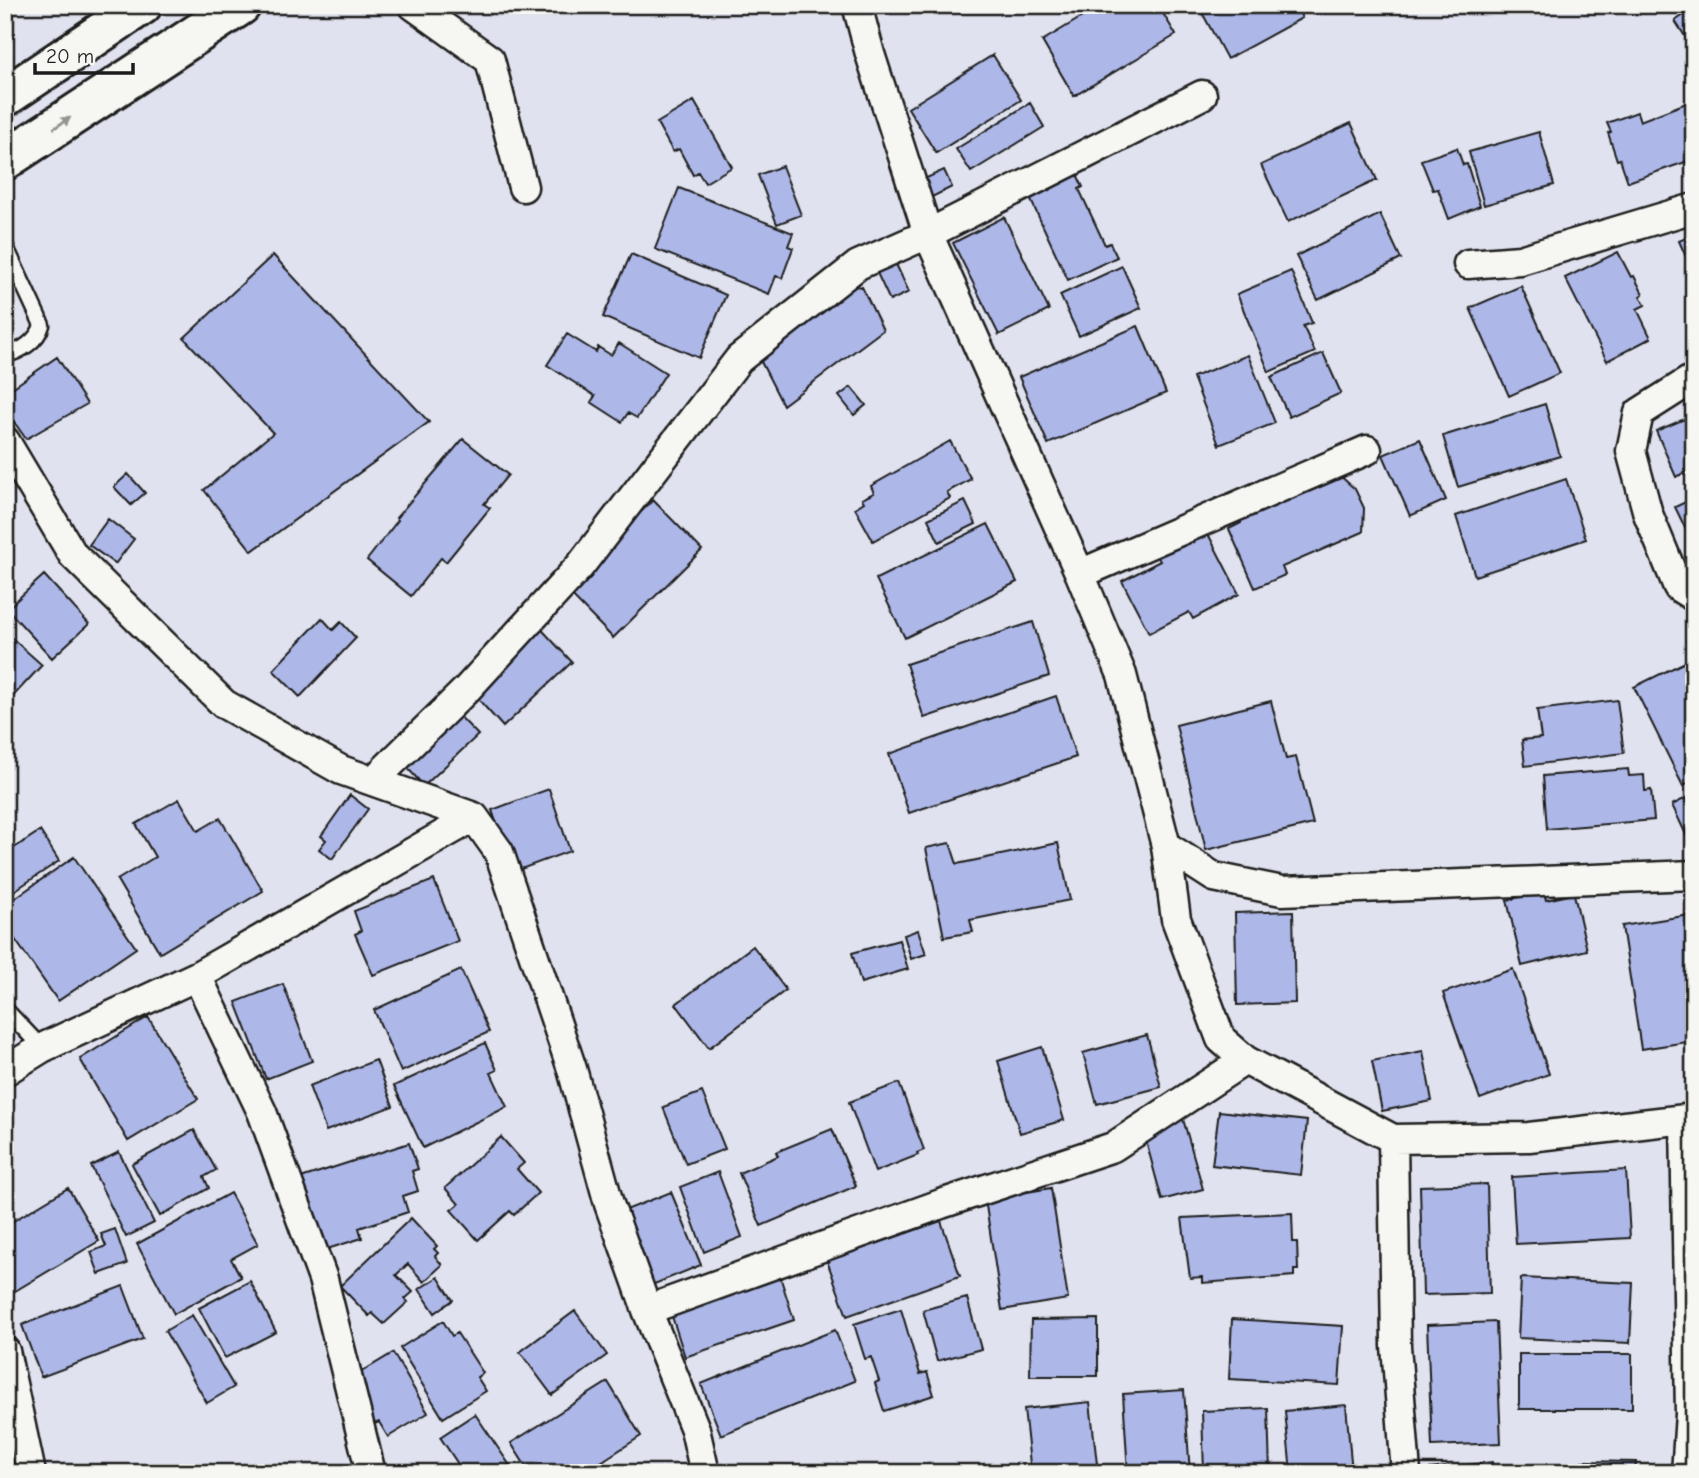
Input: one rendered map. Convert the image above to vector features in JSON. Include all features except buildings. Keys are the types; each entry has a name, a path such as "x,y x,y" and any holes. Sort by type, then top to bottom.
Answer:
{"highway":[{"path":"5,97 142,5"},
{"path":"5,160 241,5"}],"street":[{"path":"413,5 490,60 523,187"},
{"path":"857,5 870,54 928,233 1080,574 1122,675 1166,846 1176,919 1221,1039 1245,1060 1393,1139 1529,1137 1689,1119 1690,1414 1686,1473"},
{"path":"373,781 467,689 580,566 739,359 858,265 928,233 1202,95"},
{"path":"1468,264 1520,260 1694,208"},
{"path":"1694,378 1639,413 1630,451 1648,514 1678,587 1694,597"},
{"path":"5,441 73,555 224,704 341,770 474,817 499,852 572,1069 609,1203 647,1310 695,1429 705,1473"},
{"path":"1080,574 1367,450"},
{"path":"5,1071 42,1048 197,976 474,817"},
{"path":"1166,846 1214,877 1282,891 1694,875"},
{"path":"197,976 262,1112 323,1279 371,1473"},
{"path":"647,1310 941,1204 1113,1147 1245,1060"},
{"path":"1393,1139 1396,1346 1406,1473"},
{"path":"5,1352 31,1473"}],"lane":[{"path":"5,245 42,325 36,339 5,355"},
{"path":"5,1009 42,1048"}]}
